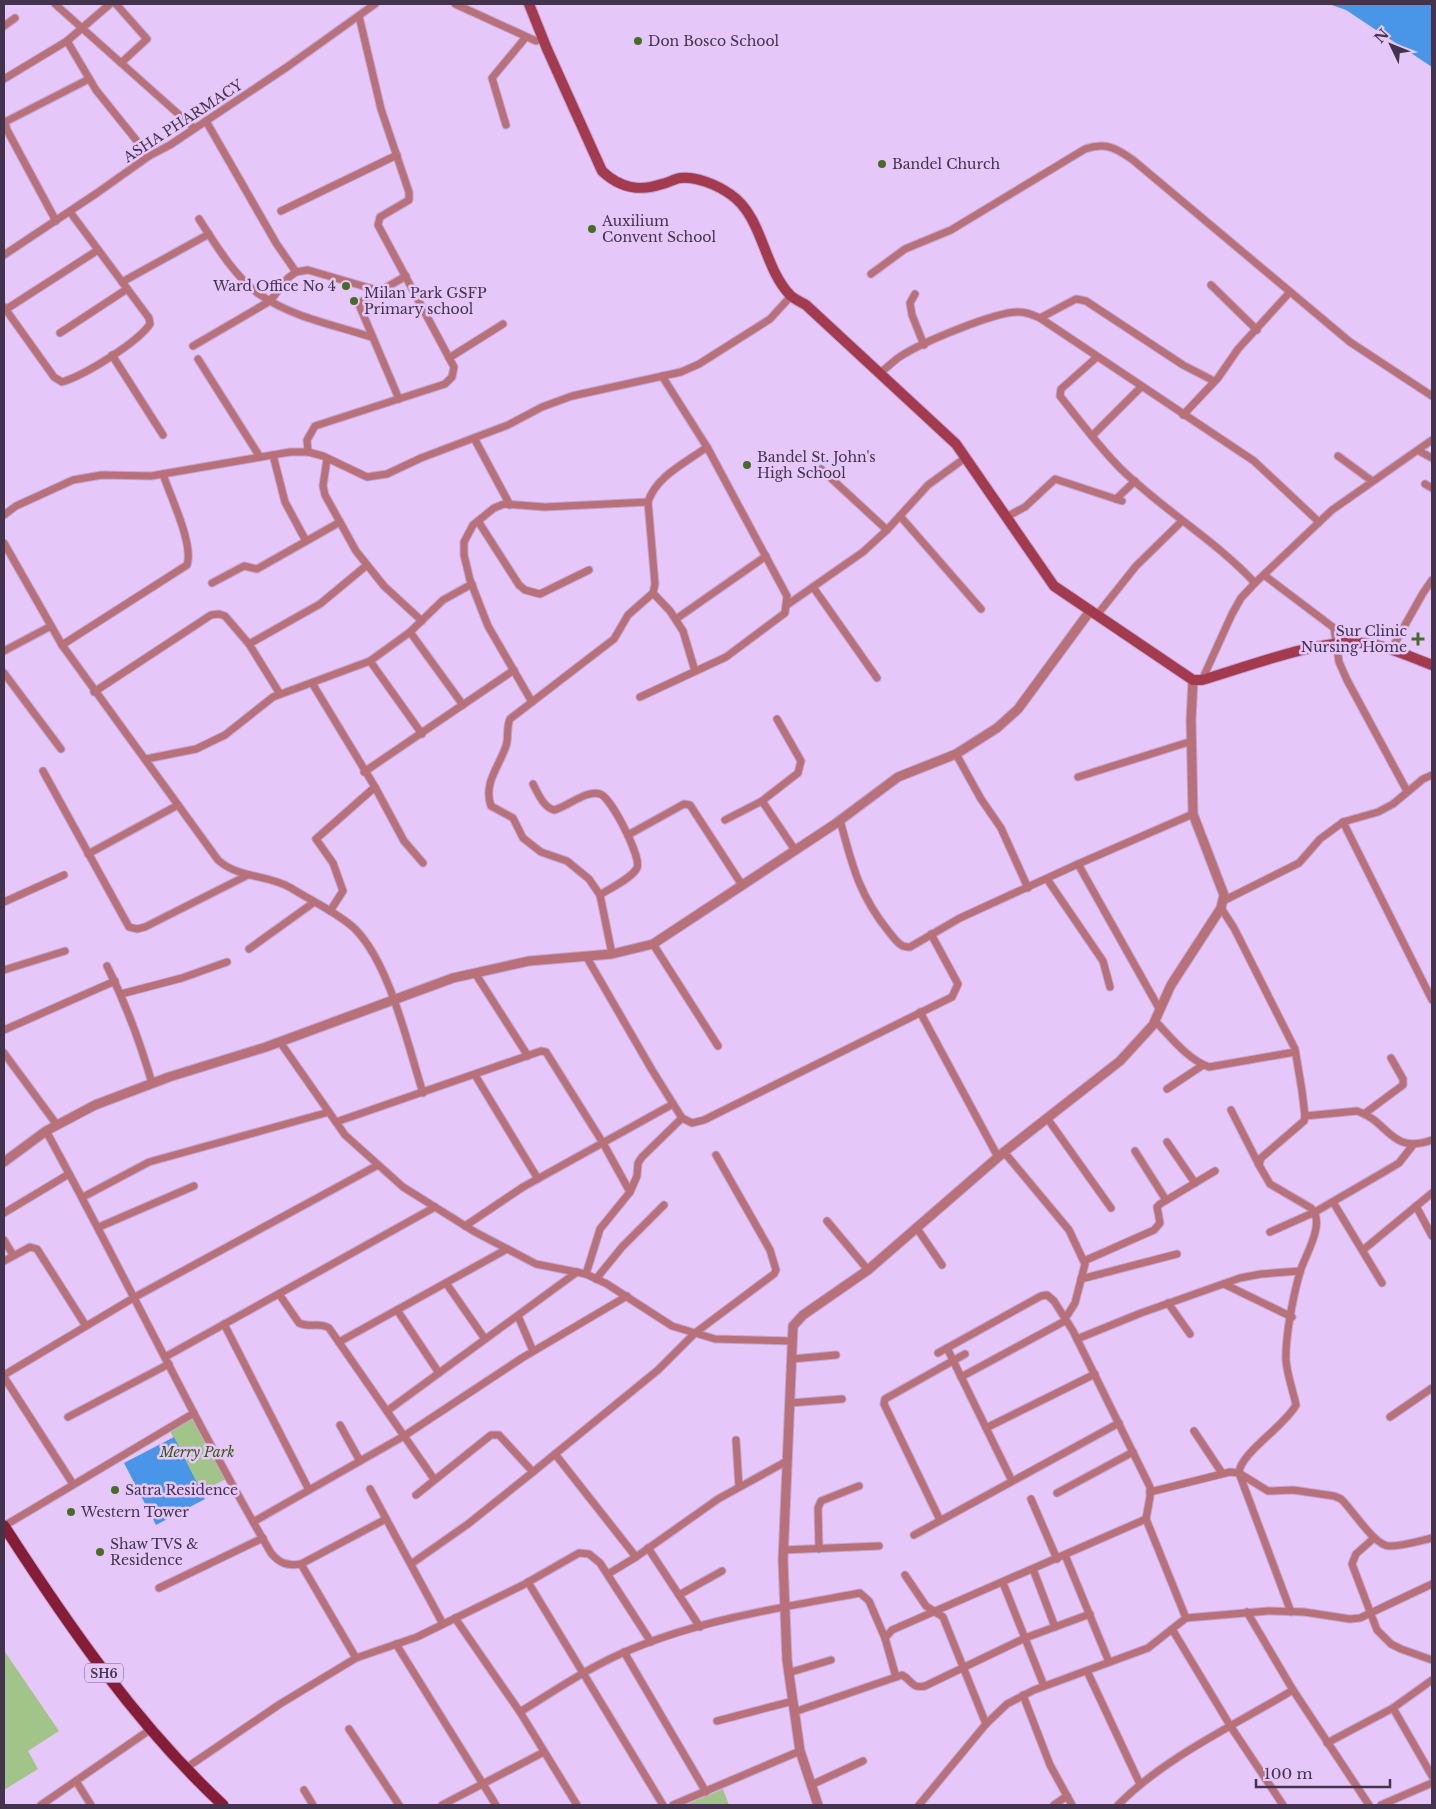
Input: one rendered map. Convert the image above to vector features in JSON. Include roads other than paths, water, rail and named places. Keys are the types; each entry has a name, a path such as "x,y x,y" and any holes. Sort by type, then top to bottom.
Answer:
{"main road":[{"path":"529,4 602,171 614,182 624,186 650,188 678,178 690,178 706,182 731,194 750,219 781,284 791,296 806,305 956,444 1054,586 1197,680 1334,642 1364,643 1391,650 1432,665"},
{"name":"SH6","path":"4,1526 64,1619 121,1695 186,1768 223,1805"}],"street":[{"path":"55,4 84,27 194,128"},
{"path":"4,79 67,41 110,4"},
{"path":"116,4 147,39 121,63"},
{"name":"ASHA PHARMACY","path":"4,255 70,212 149,156 206,121 375,4"},
{"path":"455,4 536,41 543,39"},
{"path":"308,452 308,440 315,426 445,384 450,380 454,367 378,224 380,217 409,200 397,155 381,109 360,16"},
{"path":"4,26 14,18"},
{"path":"506,125 492,78 526,37"},
{"path":"67,41 96,90 149,156"},
{"path":"56,221 7,130 5,122 89,79"},
{"path":"206,121 276,243 296,272"},
{"path":"871,274 905,249 951,230 1086,149 1098,144 1107,146 1134,160 1350,342 1432,396"},
{"path":"281,211 397,155"},
{"path":"70,212 149,318 150,324 144,332 112,356 62,382 54,377 5,309 98,250"},
{"path":"199,219 219,251 258,293 277,305 371,337"},
{"path":"60,333 124,285 209,234"},
{"path":"193,346 270,301 288,278 296,272 308,270 380,291"},
{"path":"399,399 371,337 360,307 361,302 406,276"},
{"path":"1211,285 1257,330"},
{"path":"1183,415 1290,292"},
{"path":"916,294 910,303 912,315 924,345"},
{"path":"4,515 16,506 73,480 102,475 150,476 290,452 308,452 367,477 387,474 421,458 474,438 572,396 680,372 716,356 770,319 791,296"},
{"path":"1040,318 1076,298 1086,301 1183,365 1214,381"},
{"path":"880,373 901,356 991,317 1016,311 1027,312 1040,318 1254,461 1319,522"},
{"path":"449,358 503,324"},
{"path":"112,356 163,435"},
{"path":"1097,357 1061,389 1060,396 1092,436 1135,481 1182,521 1226,554 1255,583"},
{"path":"198,359 260,457"},
{"path":"640,697 726,657 775,622 784,612 788,596 707,447 662,376"},
{"path":"1092,436 1141,387"},
{"path":"474,438 510,505"},
{"path":"818,1805 800,1752 788,1673 784,1607 783,1550 793,1326 803,1315 868,1270 1001,1155 1120,1061 1155,1021 1171,985 1222,905 1224,895 1193,814 1192,741 1197,680 1241,598 1255,583 1332,510 1372,481 1419,451 1432,440"},
{"path":"612,954 600,895 577,868 567,861 541,852 523,838 513,818 491,806 487,797 490,780 507,746 507,725 510,719 614,639 628,615 653,593 655,584 648,502 660,481 707,447"},
{"path":"1419,451 1432,458"},
{"path":"273,455 285,502 306,541"},
{"path":"1338,456 1372,481"},
{"path":"787,605 863,552 888,530 928,485 965,458"},
{"path":"328,459 324,486 325,495 356,551 384,586 422,621"},
{"path":"821,469 888,530"},
{"path":"62,645 187,565 189,559 187,542 163,474"},
{"path":"1006,517 1025,507 1055,479 1119,500 1135,481"},
{"path":"532,702 488,626 472,584 464,554 464,542 472,525 494,508 510,505 544,507 648,502"},
{"path":"900,516 981,609"},
{"path":"478,521 519,584 533,594 540,594 589,570"},
{"path":"4,1162 46,1131 95,1105 152,1083 280,1042 453,978 529,960 612,954 653,944 840,820 898,777 956,754 997,728 1018,709 1094,613 1136,566 1182,521"},
{"path":"212,583 244,566 257,569 340,522"},
{"path":"4,543 62,645 94,692 146,759 218,860 234,872 248,874 289,887 354,928 371,949 393,1000 423,1093"},
{"path":"676,619 766,556"},
{"path":"249,644 320,604 367,565"},
{"path":"1264,575 1334,628 1336,636 1334,642 1347,680 1407,791"},
{"path":"1391,650 1423,592 1432,580"},
{"path":"146,759 196,749 225,735 273,697 370,661 410,632 443,600 472,584"},
{"path":"813,587 877,678"},
{"path":"653,593 684,631 695,671"},
{"path":"94,692 210,615 219,614 225,616 249,644 280,694"},
{"path":"4,651 52,626"},
{"path":"410,632 464,706"},
{"path":"370,661 422,734"},
{"path":"364,772 464,706 514,670"},
{"path":"4,673 61,750"},
{"path":"312,683 364,772 375,787 404,841 423,863"},
{"path":"725,820 762,801 798,774 801,768 801,761 777,719"},
{"path":"1078,777 1192,741"},
{"path":"956,754 981,798 1001,828 1028,888"},
{"path":"43,771 129,927 137,929 145,927 248,874"},
{"path":"1222,905 1299,863 1320,839 1343,822 1378,812 1393,804 1423,778 1432,775"},
{"path":"533,784 543,802 549,809 554,810 592,793 601,794 607,798 628,835 638,860 638,866 634,872 600,895"},
{"path":"330,912 343,891 333,863 316,839 375,787"},
{"path":"762,801 795,850"},
{"path":"628,835 684,804 690,805 742,886"},
{"path":"88,854 178,805"},
{"path":"840,820 854,872 872,910 897,942 905,947 910,947 930,934 1078,864 1193,814"},
{"path":"1343,822 1432,1000"},
{"path":"1078,864 1160,1010"},
{"path":"4,902 64,875"},
{"path":"1047,879 1103,961 1110,988"},
{"path":"249,948 313,902"},
{"path":"1222,905 1295,1052 1306,1116 1300,1124 1261,1158 1259,1165"},
{"path":"586,956 673,1104 682,1118 692,1122 704,1120 952,996 958,984 930,934"},
{"path":"653,944 718,1046"},
{"path":"4,970 65,951"},
{"path":"121,994 182,978 227,962"},
{"path":"107,966 141,1043 152,1083"},
{"path":"475,973 528,1056"},
{"path":"4,1030 115,981"},
{"path":"920,1012 1001,1155 1068,1230 1084,1261 1075,1303 1067,1319 961,1377"},
{"path":"1155,1021 1203,1065 1209,1067 1295,1052"},
{"path":"280,1042 344,1135 403,1187 465,1226 536,1264 586,1274 627,1296 672,1326 715,1339 793,1341"},
{"path":"336,1122 541,1051 546,1052 552,1058 604,1143 630,1192"},
{"path":"4,1053 57,1125"},
{"path":"1364,1114 1403,1085 1403,1079 1391,1058"},
{"path":"1167,1089 1203,1065"},
{"path":"475,1075 538,1179"},
{"path":"465,1226 538,1179 673,1104"},
{"path":"1231,1110 1270,1184 1315,1212"},
{"path":"1306,1116 1357,1111 1364,1114 1395,1138 1413,1145 1432,1140"},
{"path":"83,1198 149,1162 329,1112"},
{"path":"586,1274 600,1229 630,1192 637,1176 638,1163 682,1118"},
{"path":"1047,1118 1111,1208"},
{"path":"46,1131 99,1227 194,1413 262,1538 279,1562 292,1565 301,1564 386,1519"},
{"path":"1167,1142 1195,1183"},
{"path":"1270,1232 1315,1212 1400,1163 1413,1145"},
{"path":"1136,1151 1166,1200"},
{"path":"411,1564 468,1524 534,1472 658,1370 695,1333 768,1281 776,1270 770,1250 716,1155"},
{"path":"73,1484 4,1376 135,1297 378,1164"},
{"path":"1084,1261 1154,1230 1160,1223 1157,1207 1215,1171"},
{"path":"4,1213 70,1174"},
{"path":"99,1227 194,1186"},
{"path":"1363,1250 1432,1193"},
{"path":"1333,1202 1382,1283"},
{"path":"596,1279 622,1247 664,1205"},
{"path":"1416,1206 1432,1236"},
{"path":"68,1417 167,1361 224,1324 434,1207"},
{"path":"1291,1612 1239,1473 1239,1467 1245,1458 1285,1421 1296,1405 1286,1362 1300,1271 1316,1227 1315,1212"},
{"path":"827,1221 868,1270"},
{"path":"916,1227 942,1265"},
{"path":"4,1240 13,1255"},
{"path":"4,1260 30,1247 37,1249 86,1326"},
{"path":"339,1342 507,1249"},
{"path":"1081,1279 1177,1254"},
{"path":"1078,1339 1168,1303 1224,1284 1255,1275 1300,1271"},
{"path":"387,1411 577,1272"},
{"path":"446,1283 485,1340"},
{"path":"1224,1284 1292,1317"},
{"path":"279,1294 299,1323 304,1326 323,1324 329,1328 434,1479"},
{"path":"938,1353 1041,1296 1048,1295 1054,1301 1078,1339 1150,1486 1146,1519 1186,1618"},
{"path":"253,1522 404,1436 534,1351 627,1296"},
{"path":"1168,1303 1190,1334"},
{"path":"397,1310 439,1373"},
{"path":"518,1316 534,1351"},
{"path":"224,1324 309,1490"},
{"path":"946,1348 1012,1481"},
{"path":"940,1520 884,1404 885,1400 965,1354"},
{"path":"792,1359 836,1355"},
{"path":"986,1428 1095,1374"},
{"path":"1390,1416 1432,1388"},
{"path":"790,1404 842,1399"},
{"path":"4,1526 194,1413"},
{"path":"914,1535 1119,1423"},
{"path":"340,1425 360,1461"},
{"path":"1194,1432 1222,1473"},
{"path":"416,1495 434,1479 495,1434 499,1435 534,1472"},
{"path":"736,1440 739,1487"},
{"path":"1057,1493 1134,1452"},
{"path":"555,1454 636,1557"},
{"path":"608,1574 636,1557 718,1499 787,1461"},
{"path":"1150,1492 1222,1473 1239,1473 1268,1492 1293,1490 1334,1496 1341,1499 1374,1538 1388,1547 1432,1538"},
{"path":"819,1549 818,1508 821,1501 859,1486"},
{"path":"370,1489 443,1624"},
{"path":"1032,1499 1057,1559"},
{"path":"885,1638 892,1630 937,1612 1146,1519"},
{"path":"159,1588 262,1538"},
{"path":"1374,1538 1356,1554 1352,1564 1377,1630 1391,1644 1432,1660"},
{"path":"783,1550 879,1546"},
{"path":"648,1548 700,1627"},
{"path":"186,1768 280,1704 356,1658 396,1644 456,1618 528,1582 579,1553 589,1554 600,1563 651,1642"},
{"path":"1065,1555 1109,1662"},
{"path":"301,1564 356,1658"},
{"path":"1033,1569 1055,1627"},
{"path":"679,1595 722,1571"},
{"path":"905,1575 926,1606 943,1617 986,1724"},
{"path":"528,1582 662,1805"},
{"path":"1003,1582 1044,1686"},
{"path":"919,1805 986,1724 1007,1704 1044,1686 1148,1648 1186,1618 1247,1612 1291,1612 1350,1619 1371,1614 1432,1584"},
{"path":"520,1712 584,1673 624,1652 651,1642 700,1627 784,1607 860,1593 869,1601 885,1638 896,1677"},
{"path":"1247,1612 1326,1743 1368,1805"},
{"path":"794,1712 902,1675 917,1688 1025,1638 1090,1614"},
{"path":"456,1618 520,1712 577,1805"},
{"path":"1172,1629 1231,1727 1282,1805"},
{"path":"396,1644 496,1805"},
{"path":"624,1652 706,1792"},
{"path":"788,1673 831,1660"},
{"path":"1086,1671 1140,1784"},
{"path":"1326,1743 1393,1708 1432,1680"},
{"path":"1118,1805 1140,1784 1163,1767 1293,1690"},
{"path":"1023,1695 1047,1758 1072,1805"},
{"path":"717,1721 793,1701"},
{"path":"1393,1708 1432,1776"},
{"path":"41,1805 151,1729"},
{"path":"349,1729 399,1805"},
{"path":"442,1805 544,1752"},
{"path":"673,1805 800,1752"},
{"path":"811,1784 863,1761"},
{"path":"76,1781 91,1805"},
{"path":"1381,1805 1432,1783"},
{"path":"304,1790 313,1805"},
{"path":"1054,1805 1066,1796"}],"water":[{"path":"1329,4 1432,4 1432,67 1346,10"},
{"path":"174,1437 205,1499 156,1525 124,1463"}],"place":[{"name":"Don Bosco School","path":"638,41"},
{"name":"Bandel Church","path":"882,164"},
{"name":"Auxilium Convent School","path":"592,229"},
{"name":"Ward Office No 4","path":"346,286"},
{"name":"Milan Park GSFP Primary school","path":"354,301"},
{"name":"Bandel St. John's High School","path":"747,465"},
{"name":"Sur Clinic Nursing Home","path":"1418,639"},
{"name":"Satra Residence","path":"115,1490"},
{"name":"Western Tower","path":"71,1512"},
{"name":"Shaw TVS & Residence","path":"100,1552"}],"park label":[{"name":"Merry Park","path":"197,1452"}]}
